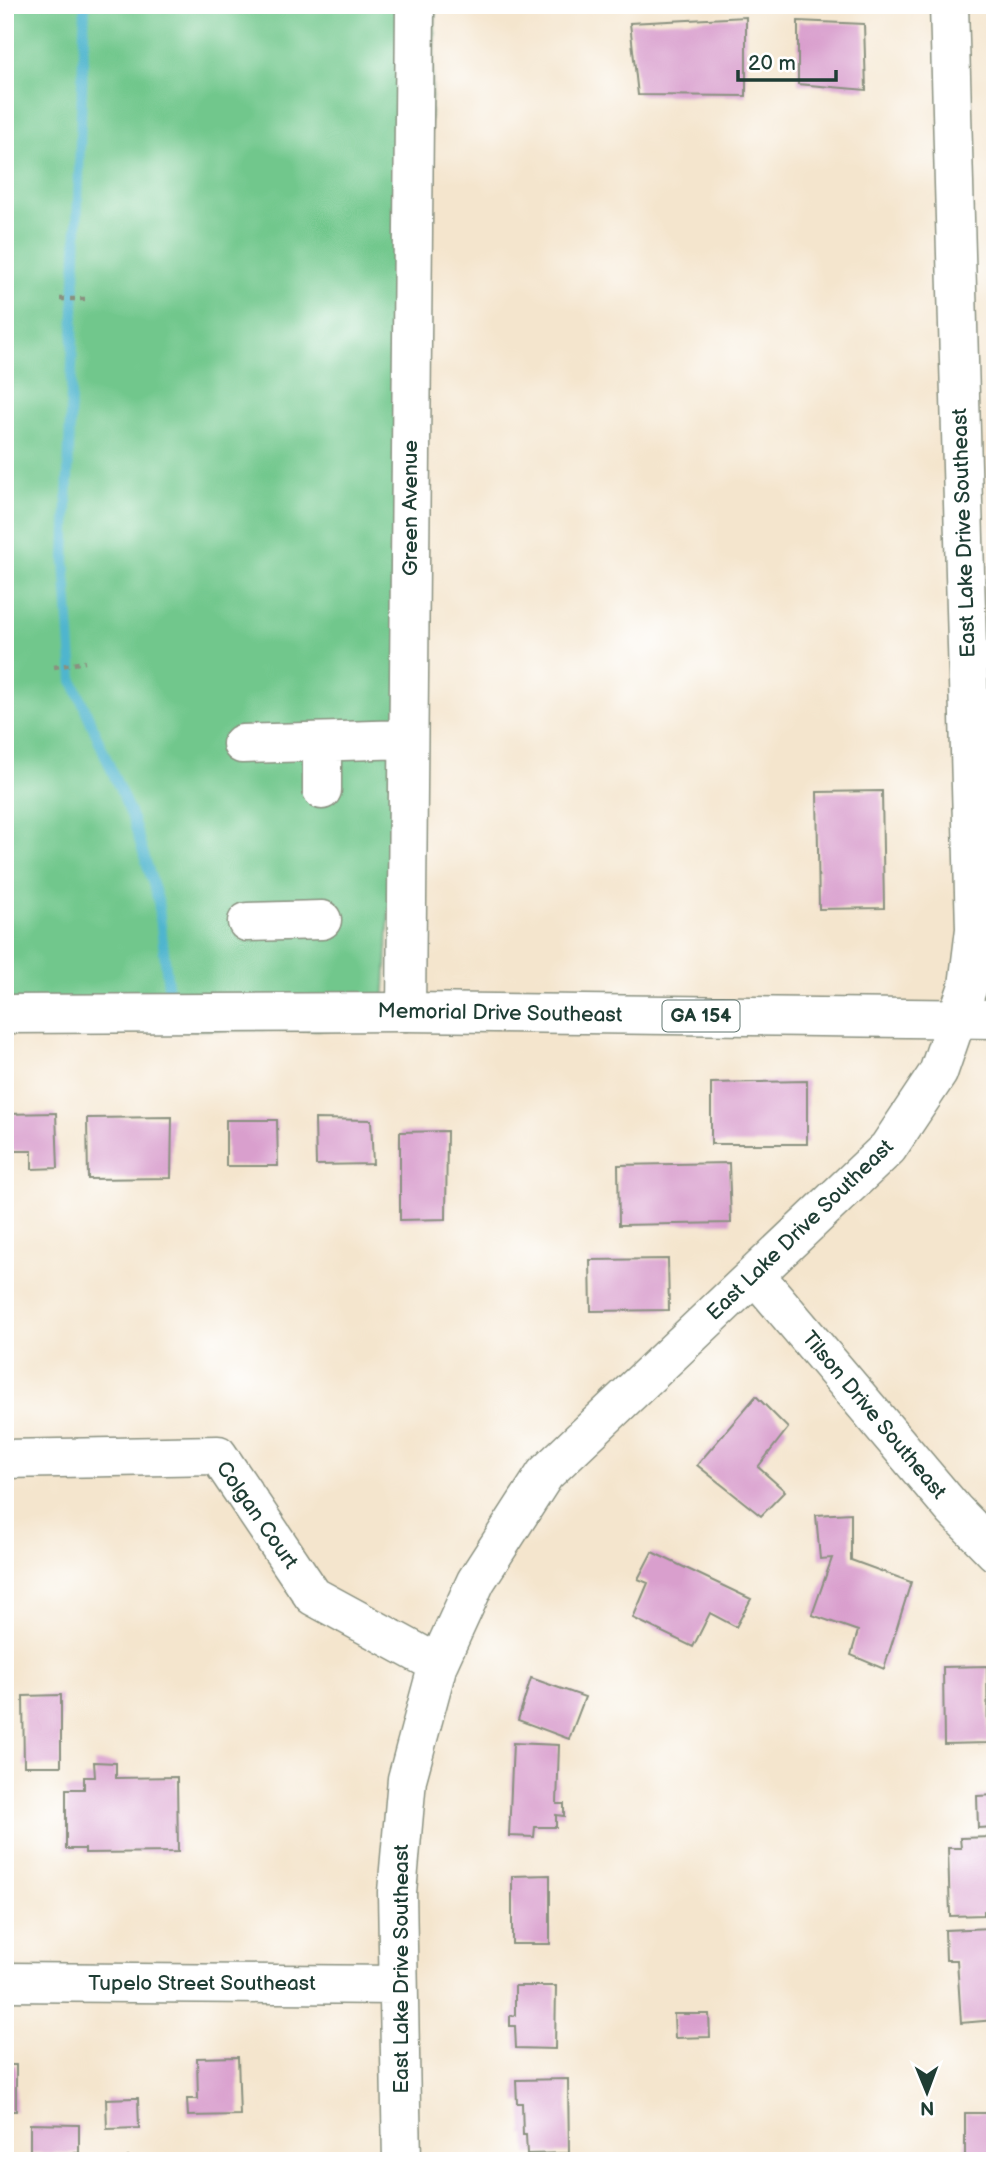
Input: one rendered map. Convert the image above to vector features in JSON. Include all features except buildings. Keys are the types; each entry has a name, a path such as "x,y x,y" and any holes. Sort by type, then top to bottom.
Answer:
{"street":[{"name":"Green Avenue","path":"407,1012 415,5"},
{"name":"East Lake Drive Southeast","path":"402,2161 397,1892 407,1779 438,1664 475,1581 545,1474 888,1148 977,1019 968,986 975,929 981,654 949,5"},
{"path":"242,744 408,739"},
{"path":"322,743 322,790"},
{"path":"247,922 322,920"},
{"name":"Memorial Drive Southeast","path":"5,1014 407,1012 977,1019"},
{"name":"Tilson Drive Southeast","path":"756,1276 954,1510 995,1552"},
{"name":"Colgan Court","path":"5,1459 218,1455 313,1596 438,1664"},
{"name":"Tupelo Street Southeast","path":"5,1982 398,1984"}],"path":[{"path":"60,299 90,299"},
{"path":"54,667 85,662"}],"green space":[{"path":"5,5 436,5 383,1029 5,1031"}],"waterway":[{"path":"85,5 65,560 73,681 133,820 158,900 168,986"}]}
